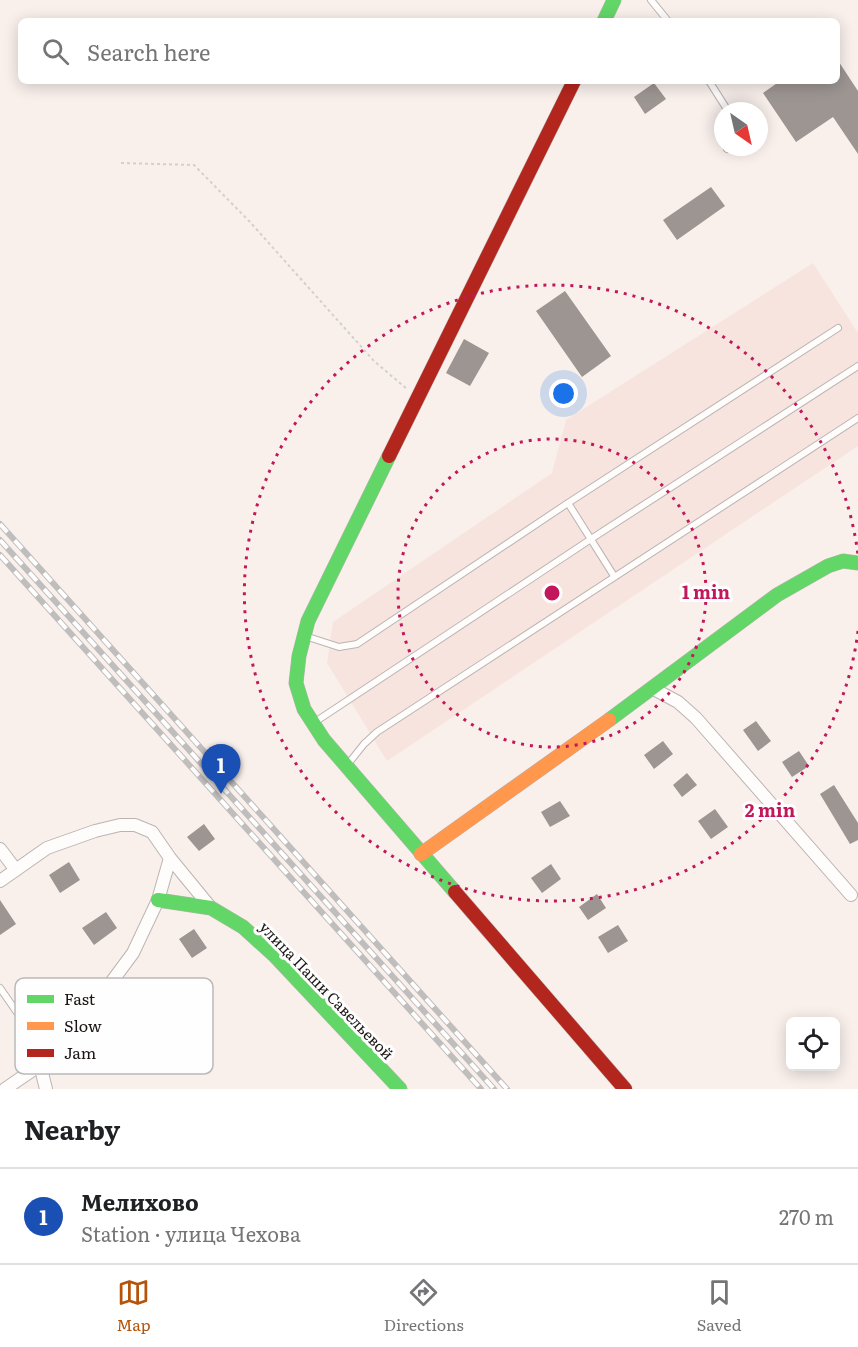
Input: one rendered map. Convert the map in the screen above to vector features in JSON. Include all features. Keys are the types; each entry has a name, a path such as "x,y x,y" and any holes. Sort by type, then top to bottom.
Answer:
{"street":[{"path":"605,18 614,0"},
{"path":"572,84 308,621 298,655 295,676 297,693 303,711 312,724 421,854 625,1089"},
{"path":"421,854 652,688 782,591 820,569 836,563 852,561 858,563"},
{"path":"652,688 678,702 696,718 851,895"},
{"path":"0,881 47,848 95,831 120,825 135,825 152,832 211,908"},
{"path":"0,849 16,870"},
{"path":"114,978 133,953 158,900 170,858"},
{"name":"улица Паши Савельевой","path":"158,900 211,908 243,927 275,956 400,1089"},
{"path":"5,1089 26,1074"},
{"path":"45,1074 46,1089"}],"lane":[{"path":"651,0 666,18"},
{"path":"711,84 722,102"},
{"path":"304,636 339,647 357,644 568,503 838,328"},
{"path":"312,724 858,366"},
{"path":"346,766 377,732 858,418"},
{"path":"568,503 614,576"},
{"path":"0,988 15,1013"}],"path":[{"path":"121,163 194,165 250,222 374,361 418,399"}],"shaded area":[{"path":"813,263 858,333 858,446 387,761 327,663 333,622 552,473 566,420"}],"building":[{"path":"840,64 858,91 858,154 833,117 796,142 763,93 776,84 840,84"},
{"path":"655,84 666,99 645,114 634,97"},
{"path":"711,187 725,206 677,240 663,220"},
{"path":"565,291 611,356 582,377 536,311"},
{"path":"464,339 489,353 470,386 446,373"},
{"path":"756,721 771,741 758,751 743,730"},
{"path":"663,741 673,754 654,769 644,755"},
{"path":"799,751 809,766 792,777 782,762"},
{"path":"687,773 697,785 682,797 673,785"},
{"path":"834,785 858,823 858,840 850,844 820,794"},
{"path":"560,801 570,816 550,827 541,812"},
{"path":"715,809 728,827 711,839 698,821"},
{"path":"204,824 215,839 199,851 187,837"},
{"path":"69,862 80,880 60,893 49,875"},
{"path":"551,864 561,879 542,893 531,878"},
{"path":"597,894 606,908 588,920 579,907"},
{"path":"0,900 16,924 0,935"},
{"path":"106,912 117,928 94,945 82,928"},
{"path":"618,925 628,941 608,953 598,937"},
{"path":"194,929 207,948 192,958 179,939"}],"railway":[{"path":"0,524 507,1089"},
{"path":"0,540 494,1089"},
{"path":"0,555 481,1089"}],"traffic: fast":[{"path":"605,18 614,0"},
{"path":"389,456 308,621 299,656 296,683 304,709 324,740 455,892"},
{"path":"609,720 777,595 828,566 843,561 858,563"},
{"path":"158,900 211,908 243,927 275,956 400,1089"}],"traffic: slow":[{"path":"421,854 609,720"}],"traffic: jam":[{"path":"389,456 573,84"},
{"path":"455,892 625,1089"}],"place":[{"name":"Мелихово","path":"221,794"}]}
